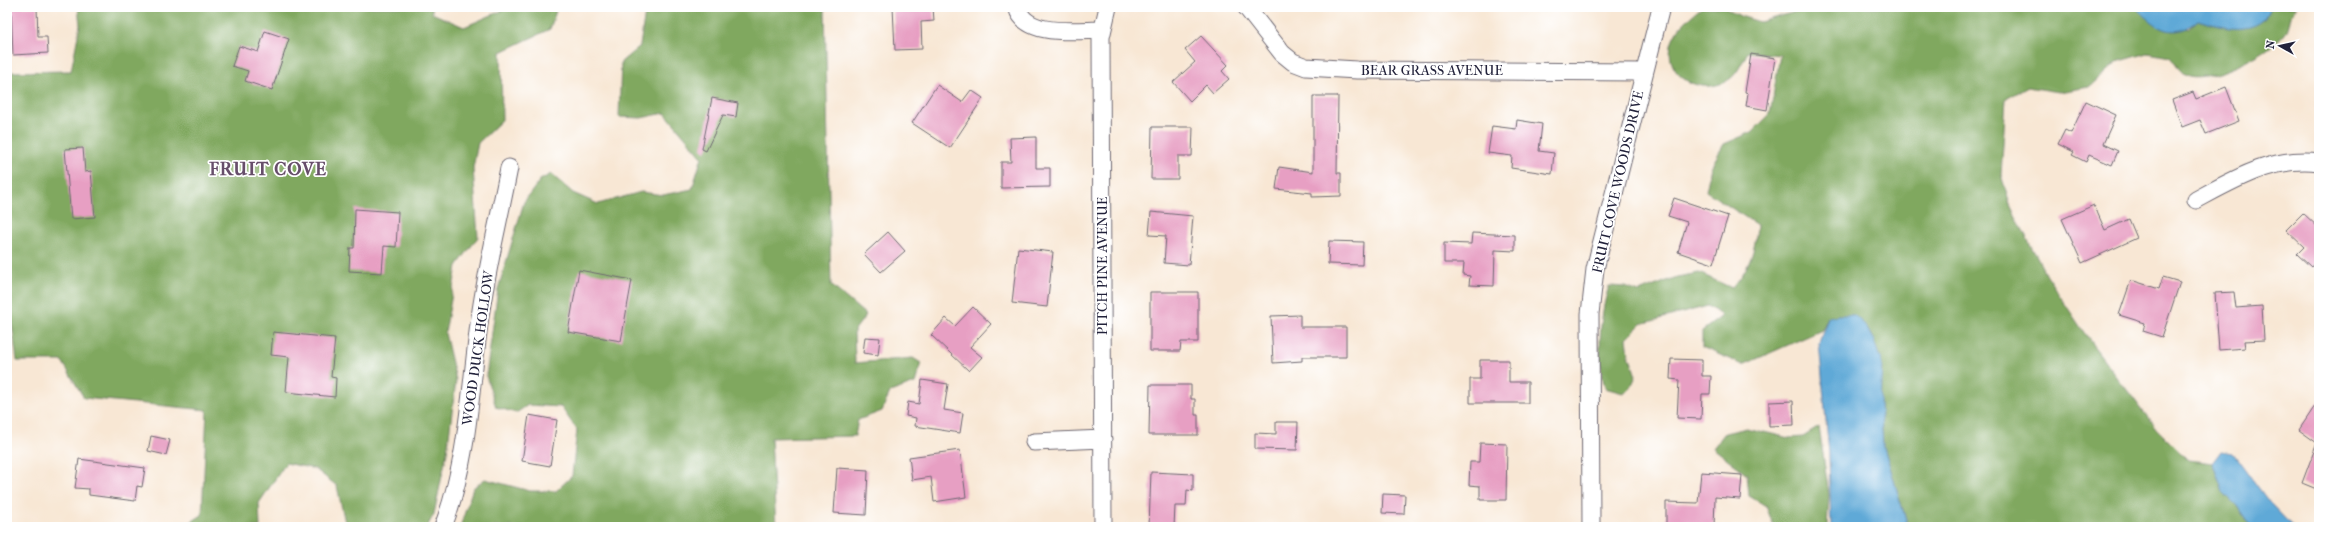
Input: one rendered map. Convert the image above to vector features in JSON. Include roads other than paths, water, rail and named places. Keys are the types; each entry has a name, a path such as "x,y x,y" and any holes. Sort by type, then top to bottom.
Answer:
{"street":[{"path":"1018,7 1024,19 1040,28 1102,30"},
{"name":"PITCH PINE AVENUE","path":"1103,527 1102,30 1108,7"},
{"name":"BEAR GRASS AVENUE","path":"1246,7 1282,53 1293,62 1306,67 1357,70 1644,72"},
{"name":"FRUIT COVE WOODS DRIVE","path":"1590,527 1590,314 1594,276 1603,233 1661,7"},
{"path":"2196,200 2248,173 2270,165 2294,161 2319,162"},
{"name":"WOOD DUCK HOLLOW","path":"443,527 452,504 463,459 486,282 509,168"},
{"path":"1034,442 1103,439"}],"water":[{"path":"2139,7 2270,7 2262,21 2247,28 2222,27 2198,20 2181,30 2174,31 2167,30 2153,23 2139,10"},
{"path":"1838,315 1854,315 1865,325 1874,341 1882,364 1880,405 1883,444 1908,527 1831,527 1829,454 1819,343 1828,317"},
{"path":"2222,451 2233,453 2269,502 2293,527 2251,527 2237,506 2223,492 2213,463"}],"district":[{"name":"FRUIT COVE","path":"268,169"}]}
